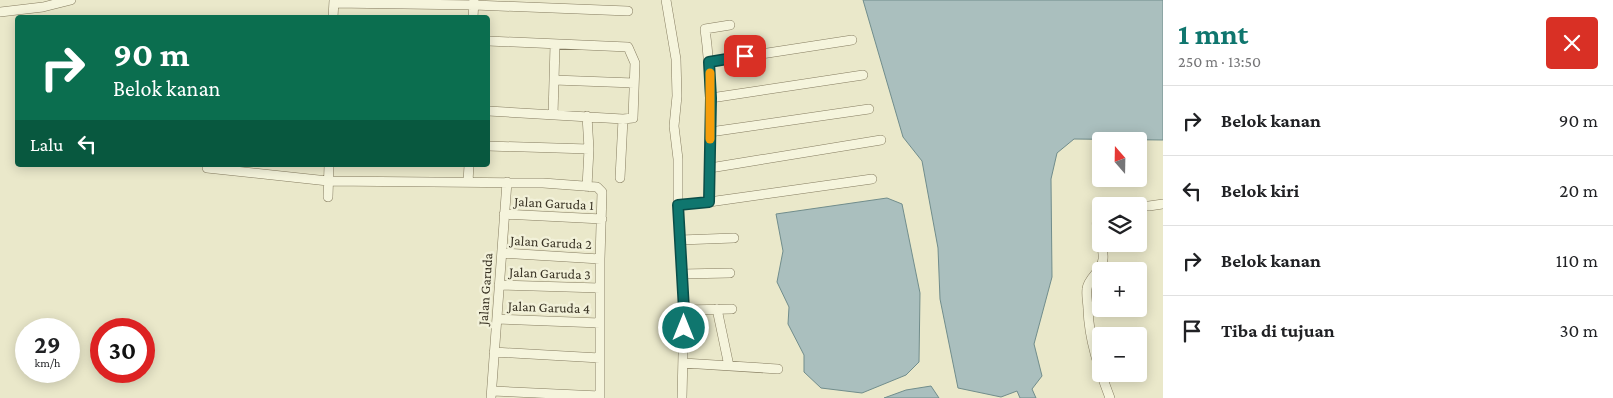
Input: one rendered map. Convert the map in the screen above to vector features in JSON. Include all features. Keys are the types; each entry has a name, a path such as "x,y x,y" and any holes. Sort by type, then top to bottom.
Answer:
{"street":[{"path":"0,12 43,7 71,0"},
{"path":"666,0 676,59 677,96 674,126 678,159 678,205 684,310 682,398"},
{"path":"333,15 334,2 474,2 628,10"},
{"path":"473,15 474,2"},
{"path":"709,202 711,98 709,62 704,29 730,25"},
{"path":"709,62 852,40"},
{"path":"490,41 555,45 628,46 635,63 633,118 490,111"},
{"path":"553,115 555,45"},
{"path":"711,98 863,74"},
{"path":"554,80 634,83"},
{"path":"710,132 869,109"},
{"path":"587,116 589,149 587,187"},
{"path":"620,178 623,119"},
{"path":"710,168 882,140"},
{"path":"490,146 589,149"},
{"path":"328,197 330,167"},
{"path":"468,167 468,182"},
{"path":"207,168 328,181 507,182 597,187 602,192 600,397 492,394"},
{"path":"678,205 872,179"},
{"name":"Jalan Garuda","path":"492,394 507,182"},
{"path":"1147,206 1163,204"},
{"name":"Jalan Garuda 1","path":"504,214 602,219"},
{"path":"680,240 734,238"},
{"path":"1103,252 1102,266 1088,284 1088,319 1094,352 1110,398"},
{"name":"Jalan Garuda 2","path":"502,253 600,259"},
{"path":"682,274 730,273"},
{"name":"Jalan Garuda 3","path":"499,285 600,288"},
{"path":"717,309 729,366"},
{"path":"684,310 732,309"},
{"name":"Jalan Garuda 4","path":"497,319 600,323"},
{"path":"494,352 600,358"},
{"path":"682,363 778,368"}],"shaded area":[{"path":"863,0 1163,0 1163,140 1148,140 1148,132 1092,132 1092,139 1074,139 1057,153 1051,179 1052,277 1034,344 1042,376 1032,389 1036,398 1020,398 1017,391 1001,397 958,388 940,299 938,248 922,161 903,137"},
{"path":"887,198 902,204 920,293 919,362 906,375 862,393 821,388 804,372 804,355 788,324 789,307 777,282 783,251 776,214"},
{"path":"931,386 939,398 884,398 906,390"}],"slow traffic":[{"path":"710,73 710,139"}],"route":[{"path":"684,328 678,205 709,202 711,98 709,62 745,56"}]}
